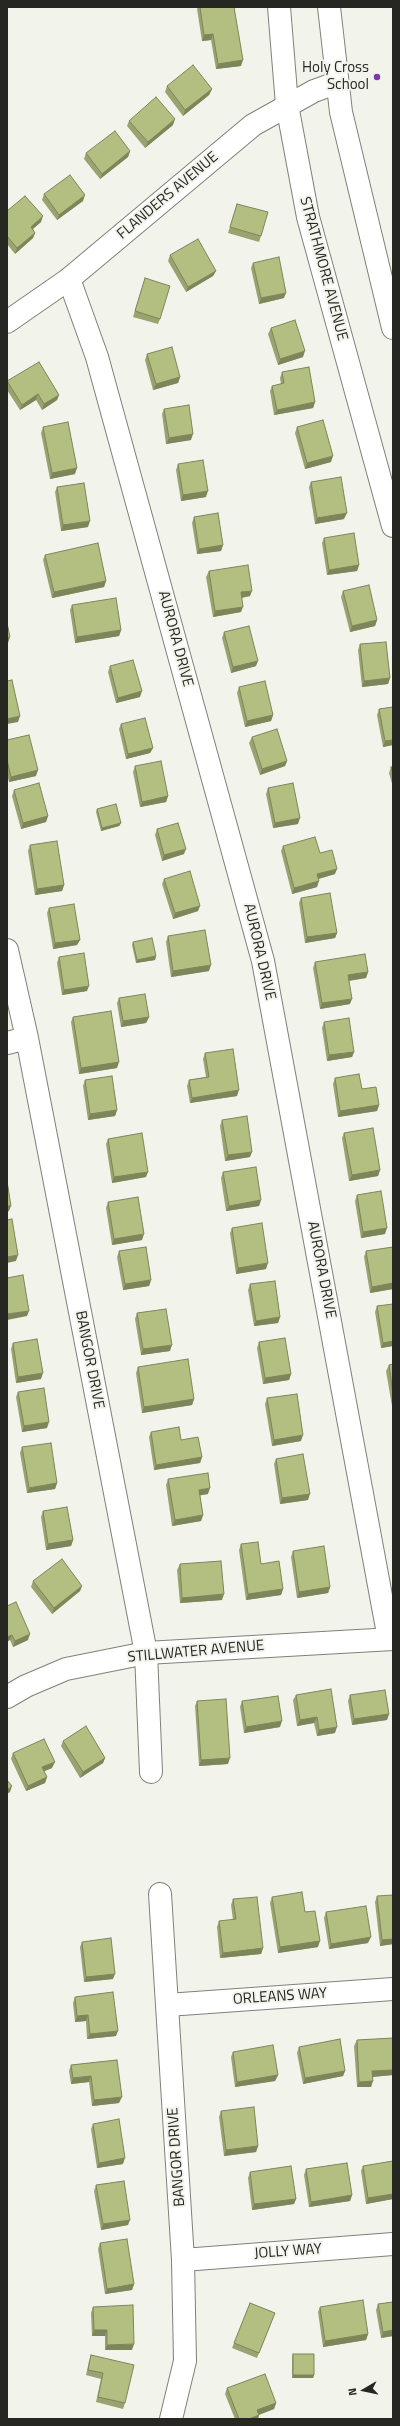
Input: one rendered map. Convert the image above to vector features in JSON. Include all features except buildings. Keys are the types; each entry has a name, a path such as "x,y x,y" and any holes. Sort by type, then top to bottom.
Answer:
{"street":[{"name":"STRATHMORE AVENUE","path":"279,7 287,105 308,217 393,526"},
{"path":"329,7 336,83 341,112 393,328"},
{"name":"FLANDERS AVENUE","path":"7,322 69,279 253,125 314,91 336,83"},
{"name":"AURORA DRIVE","path":"69,279 97,357 263,961 391,1639"},
{"name":"BANGOR DRIVE","path":"7,950 17,1040 146,1652 151,1772"},
{"name":"STILLWATER AVENUE","path":"7,1697 26,1686 66,1669 146,1652 391,1639"},
{"name":"BANGOR DRIVE","path":"160,1894 183,2260 185,2361 171,2419"},
{"name":"ORLEANS WAY","path":"167,2005 393,1989"},
{"name":"JOLLY WAY","path":"183,2260 393,2244"}],"place":[{"name":"Holy Cross School","path":"377,77"}]}
